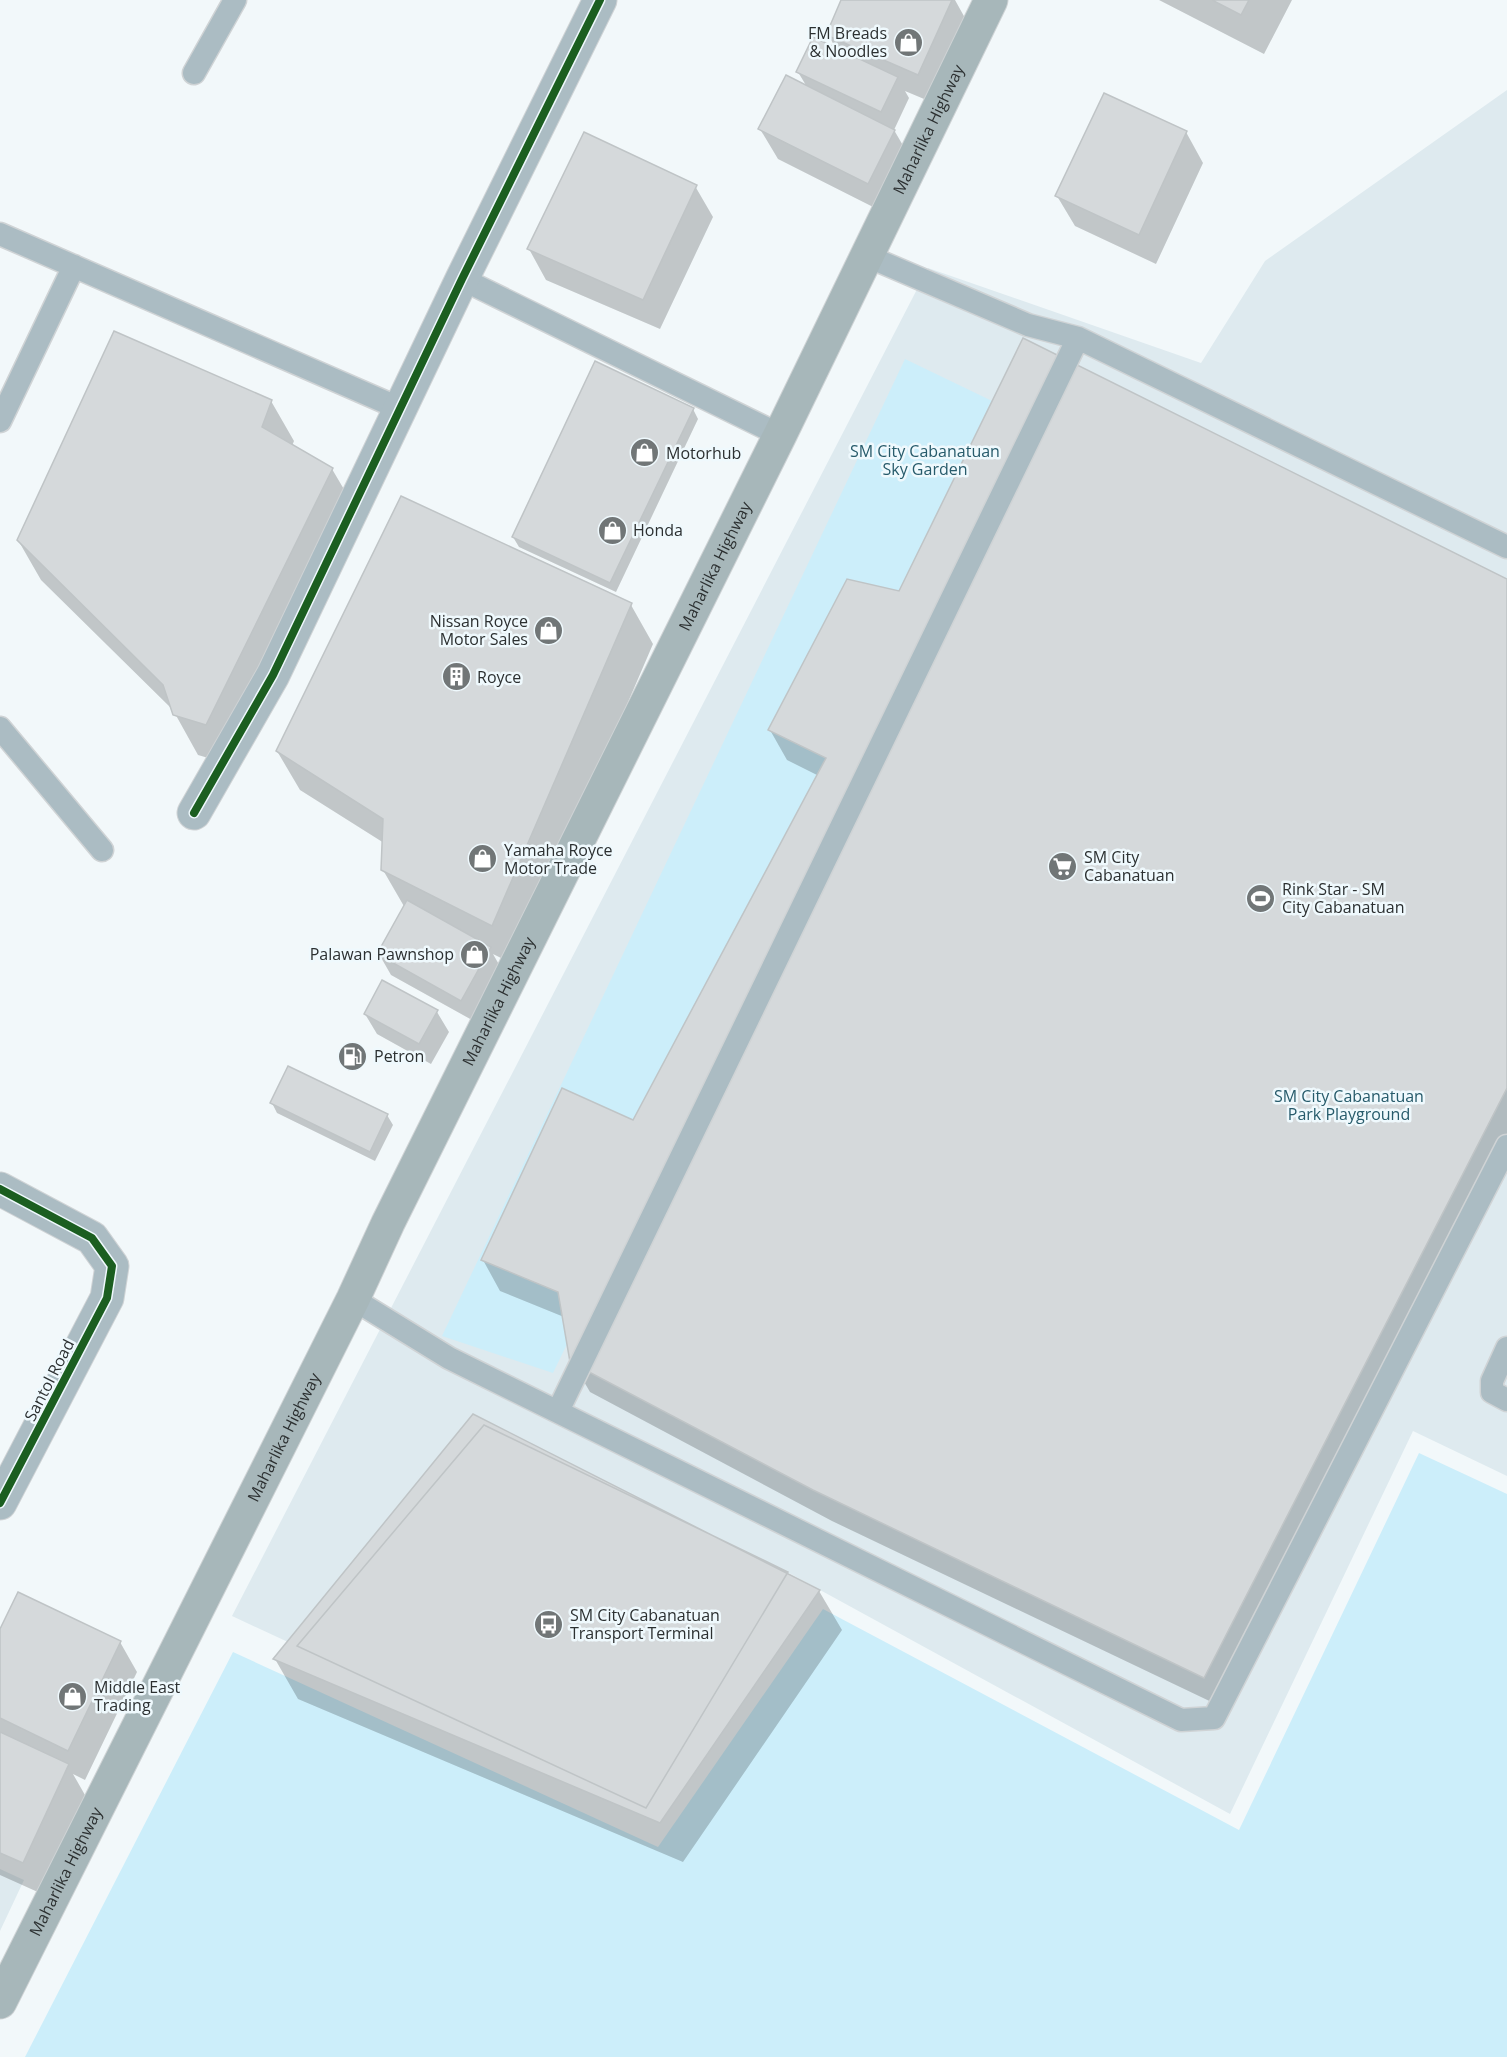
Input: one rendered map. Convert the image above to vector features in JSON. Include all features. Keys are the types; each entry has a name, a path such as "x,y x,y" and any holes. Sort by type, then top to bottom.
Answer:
{"main road":[{"name":"Maharlika Highway","path":"0,2002 353,1299 393,1213 780,435 992,0"}],"street":[{"path":"194,813 273,675 462,279 600,0"},
{"name":"Santol Road","path":"0,1189 92,1238 112,1266 106,1298 0,1503"}],"lane":[{"path":"194,73 235,0"},
{"path":"0,234 401,409"},
{"path":"867,256 1028,326 1078,338 1507,547"},
{"path":"0,421 74,266"},
{"path":"462,279 780,435"},
{"path":"558,1411 1078,338"},
{"path":"0,728 102,850"},
{"path":"353,1299 449,1358 1182,1720 1214,1718 1507,1146"},
{"path":"1507,1348 1492,1381 1492,1392 1507,1400"}],"shaded area":[{"name":"SM City Cabanatuan","path":"1507,90 1507,1476 1413,1431 1230,1814 789,1573 646,1808 232,1616 928,268 1201,363 1265,261"},
{"path":"0,1869 24,1880 0,1931"}],"green space":[{"name":"SM City Cabanatuan Sky Garden","path":"905,359 1017,413 553,1373 442,1336"},
{"path":"1419,1453 1507,1494 1507,2057 25,2057 233,1652 658,1847 823,1609 1239,1830"}],"building":[{"path":"841,0 952,0 918,75 826,35"},
{"path":"1212,0 1249,0 1241,15"},
{"path":"813,37 898,77 881,112 796,72"},
{"path":"786,75 895,130 868,184 758,129"},
{"path":"1104,93 1187,131 1139,235 1055,196"},
{"path":"584,132 697,185 643,300 527,249"},
{"path":"114,331 272,400 262,427 333,468 206,725 173,715 163,685 17,540"},
{"name":"SM City Cabanatuan","path":"1023,338 1507,579 1507,1088 1204,1678 813,1490 570,1362 558,1292 481,1260 562,1088 633,1120 826,758 768,730 847,579 899,591"},
{"path":"595,361 694,408 610,583 512,537"},
{"name":"Royce","path":"401,496 632,603 492,926 381,870 383,819 276,751"},
{"path":"407,900 491,947 461,1001 377,954"},
{"path":"382,980 438,1010 419,1044 364,1014"},
{"path":"288,1066 388,1114 370,1152 270,1103"},
{"name":"SM City Cabanatuan Transport Terminal","path":"473,1414 820,1590 660,1823 273,1659"},
{"name":"SM City Cabanatuan Transport Terminal","path":"484,1425 788,1572 646,1808 297,1646"},
{"path":"18,1592 121,1641 68,1751 0,1718 0,1629"},
{"path":"0,1732 69,1764 23,1863 0,1853"}],"cycle path":[{"path":"194,813 273,675 462,279 600,0"},
{"path":"0,1189 92,1238 112,1266 107,1298 0,1503"}],"place":[{"name":"FM Breads & Noodles","path":"908,42"},
{"name":"Motorhub","path":"645,453"},
{"name":"Honda","path":"612,530"},
{"name":"Nissan Royce Motor Sales","path":"549,630"},
{"name":"Royce","path":"456,677"},
{"name":"Yamaha Royce Motor Trade","path":"483,859"},
{"name":"SM City Cabanatuan","path":"1063,866"},
{"name":"Rink Star - SM City Cabanatuan","path":"1261,898"},
{"name":"Palawan Pawnshop","path":"475,954"},
{"name":"Petron","path":"353,1056"},
{"name":"SM City Cabanatuan Transport Terminal","path":"549,1624"},
{"name":"Middle East Trading","path":"73,1696"}],"park label":[{"name":"SM City Cabanatuan Park Playground","path":"1349,1105"}]}
